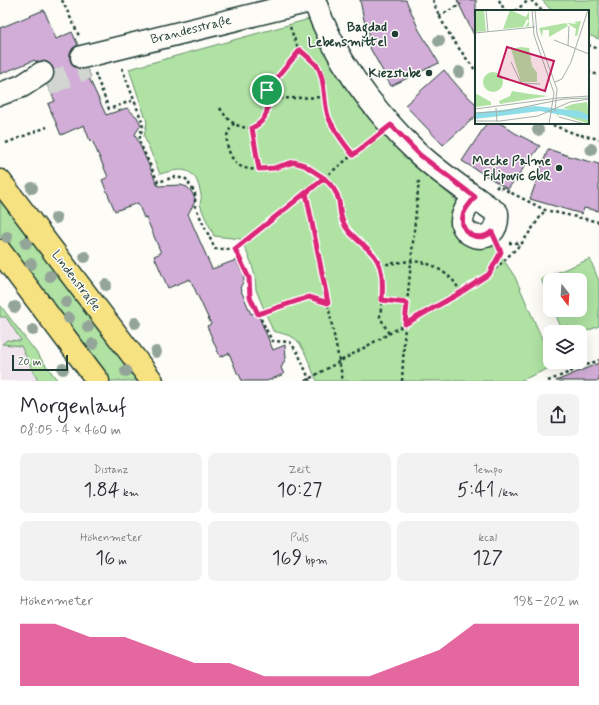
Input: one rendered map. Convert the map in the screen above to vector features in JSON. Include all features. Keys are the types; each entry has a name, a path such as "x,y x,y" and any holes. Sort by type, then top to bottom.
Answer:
{"main road":[{"name":"Lindenstraße","path":"0,181 152,381"},
{"path":"0,250 98,381"}],"street":[{"name":"Brandesstraße","path":"87,61 115,49 314,0"},
{"path":"314,0 332,44 351,76 378,111 420,155 497,213 498,220 495,229 485,237 475,237 470,235 462,223 464,213 480,201"},
{"path":"0,94 45,79"}],"path":[{"path":"62,0 109,109 134,100"},
{"path":"433,0 439,16 454,44 475,70"},
{"path":"499,0 504,10"},
{"path":"515,10 530,0 541,10"},
{"path":"439,16 461,4"},
{"path":"283,7 297,46 318,66 324,84 325,106 329,118 338,135 353,155"},
{"path":"589,45 599,49"},
{"path":"115,49 143,124 139,141 158,182 175,177 186,179 195,193 195,206 215,249 235,249 391,125"},
{"path":"220,108 226,117 240,126 252,128 262,121 268,112 267,90 300,50"},
{"path":"589,72 599,75"},
{"path":"268,99 324,97"},
{"path":"234,123 226,138 229,151 241,167 254,170 274,168 294,162 304,165 324,178 334,188 339,200 340,213 344,223 354,237 371,252 380,265 383,280 380,317 389,334"},
{"path":"551,124 576,134 599,139"},
{"path":"6,143 47,127"},
{"path":"252,128 259,169"},
{"path":"402,381 405,324 412,261 420,155"},
{"path":"480,201 498,186 545,210 599,222"},
{"path":"306,193 343,381"},
{"path":"305,381 460,293 489,274 522,243 545,210"},
{"path":"489,274 501,252 492,232"},
{"path":"235,249 249,278 250,297 272,342 290,342 298,352 309,380"},
{"path":"380,265 412,261 424,262 437,267 450,276 455,282 460,293"},
{"path":"258,314 309,297 328,303"},
{"path":"382,300 407,303"},
{"path":"548,381 599,360"}],"shaded area":[{"path":"0,305 58,381 0,381"}],"green space":[{"path":"542,0 599,0 599,39 589,35 589,10 551,10"},
{"path":"313,18 348,86 400,151 459,203 460,235 473,247 495,247 515,277 543,341 543,369 547,369 520,381 317,381 298,341 290,336 273,331 256,290 255,276 251,262 241,239 214,236 200,206 201,195 196,179 188,171 182,170 160,174 144,136 147,122 129,69"},
{"path":"0,194 141,381 109,381 0,236"},
{"path":"590,259 599,281 599,326 587,331 587,325 560,325 557,317 587,317 587,273 556,273"},
{"path":"0,305 58,381 38,381 21,346 2,344 7,340 21,340 6,317 0,317"}],"building":[{"path":"360,0 406,0 419,30 439,63 391,86 365,39 370,36 364,20"},
{"path":"457,0 476,0 475,37"},
{"path":"44,10 56,39 72,32 78,45 73,48 70,53 70,60 73,66 78,69 87,69 91,77 89,78 106,115 127,108 137,117 141,125 135,134 158,186 181,185 187,187 191,191 196,200 188,214 212,269 236,260 244,275 244,280 240,288 251,314 257,312 273,350 285,345 286,358 281,368 284,374 267,381 242,381 229,353 220,357 207,326 211,324 190,279 168,288 154,256 161,253 146,217 144,218 138,203 115,211 102,180 108,177 92,140 90,141 84,125 61,135 48,104 55,101 47,85 53,78 54,72 52,66 47,62 36,62 35,60 0,74 0,28"},
{"path":"444,70 461,90 475,103 475,117 443,145 405,105"},
{"path":"486,124 502,124 540,146 508,189 462,161"},
{"path":"548,149 599,164 599,211 584,208 582,214 530,199"},
{"path":"599,363 599,381 556,381 587,369"}],"tunnel":[{"path":"47,85 87,68"}],"place":[{"name":"Bagdad Lebensmittel","path":"395,34"},
{"name":"Kiezstube","path":"429,73"},
{"name":"Mecke Palme Filipovic GbR","path":"559,168"}],"route":[{"path":"267,90 269,103 268,112 262,121 252,128 259,169 274,168 294,162 304,165 324,178 235,249 249,278 250,297 258,314 309,297 328,303 306,193 324,178 334,188 339,200 340,213 344,223 354,237 371,252 380,265 383,280 382,300 407,303 405,324 460,293 489,274 501,252 492,232 485,237 475,237 467,232 462,223 464,213 475,197 420,155 391,125 353,155 338,135 329,118 325,106 324,84 318,66 300,50 267,90"}]}
